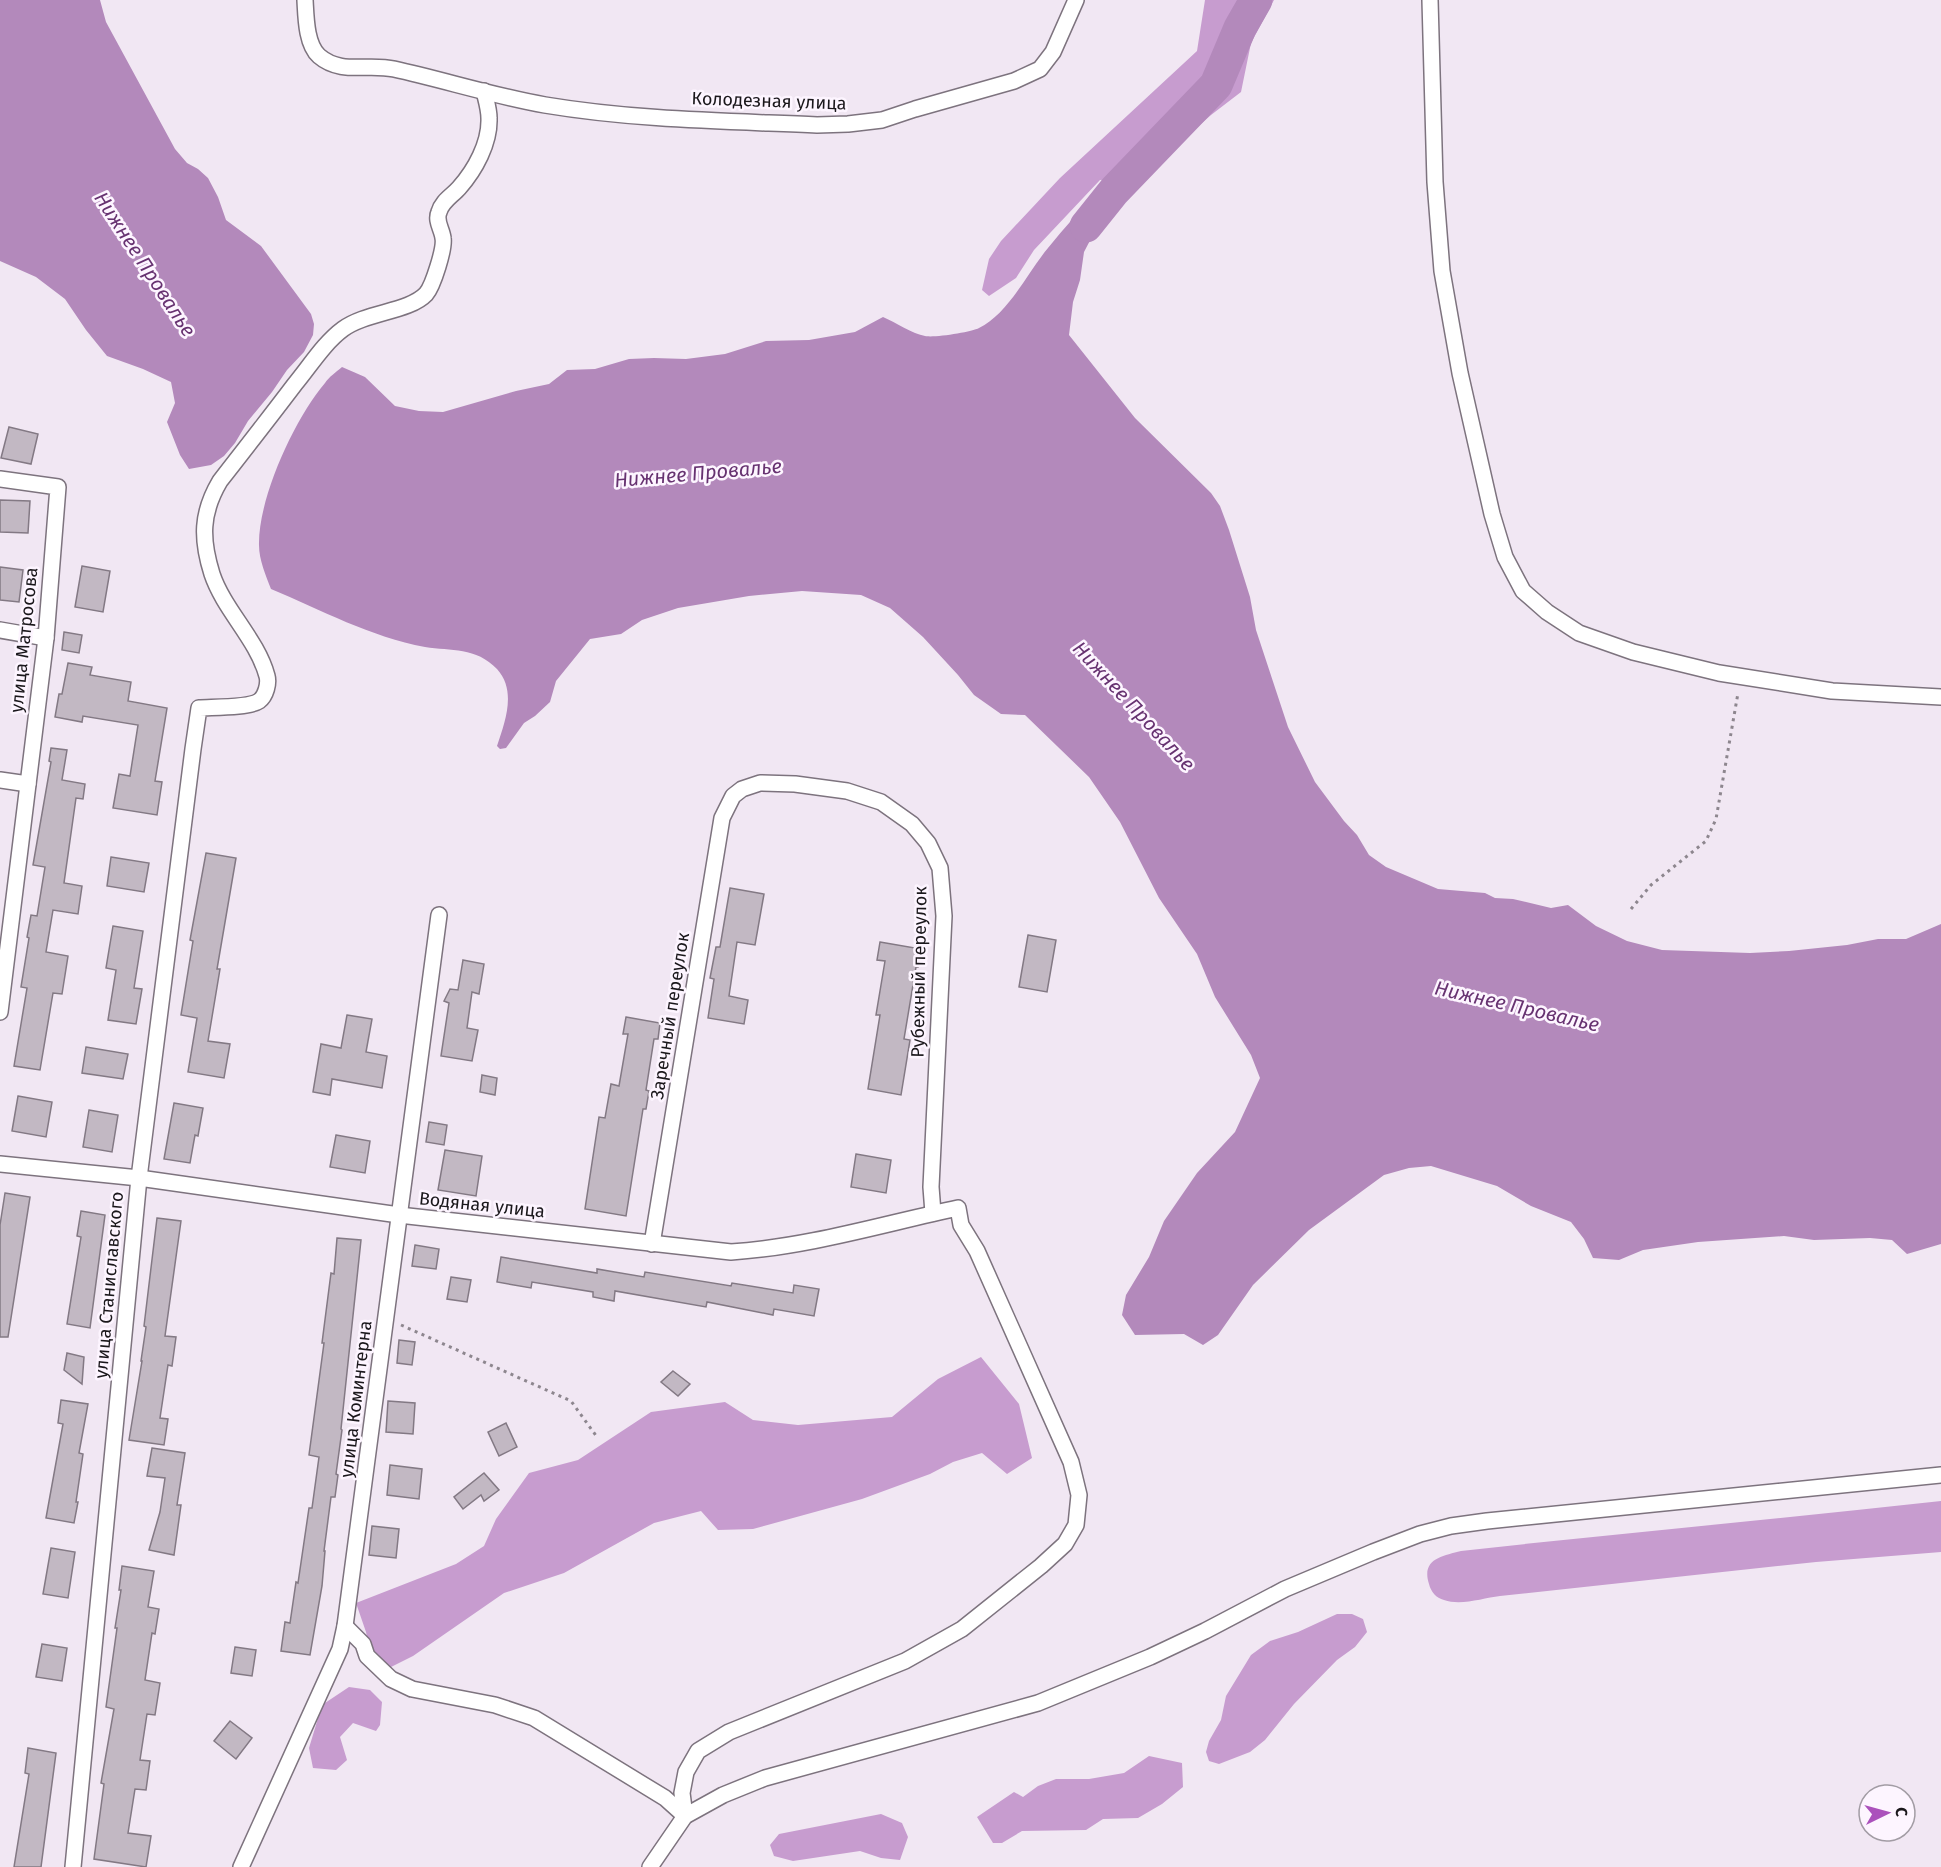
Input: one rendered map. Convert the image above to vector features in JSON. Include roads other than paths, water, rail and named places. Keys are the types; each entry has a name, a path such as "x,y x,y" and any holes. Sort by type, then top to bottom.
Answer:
{"street":[{"name":"Колодезная улица","path":"304,0 309,35 317,54 342,68 390,68 544,105 620,115 817,125 882,120 1014,81 1040,69 1053,52 1076,0"},
{"path":"1430,0 1435,182 1442,270 1460,373 1492,514 1505,557 1523,591 1546,612 1579,633 1633,652 1719,673 1833,691 1941,697"},
{"name":"улица Станиславского","path":"73,1867 139,1178 199,708 259,701 266,692 268,678 261,659 213,576 206,545 204,519 210,498 220,481 312,362 342,330 357,320 411,304 425,295 430,287 444,239 438,223 438,213 443,203 469,176 488,134 489,117 484,91"},
{"name":"улица Матросова","path":"0,479 58,487 46,638 2,969 0,1012"},
{"path":"0,630 46,638"},
{"path":"0,780 27,784"},
{"name":"Рубежный переулок","path":"733,796 742,789 760,783 795,784 847,791 881,802 912,824 928,843 940,868 944,916 932,1175 933,1213"},
{"name":"Заречный переулок","path":"652,1244 722,818 733,796"},
{"name":"улица Коминтерна","path":"242,1867 340,1649 345,1626 439,915"},
{"name":"Водяная улица","path":"0,1164 139,1178 399,1215 731,1252 765,1250 958,1208 961,1225 977,1251 1071,1462 1079,1495 1076,1525 1065,1544 1041,1566 962,1629 905,1661 729,1732 698,1750 686,1772 682,1793 685,1816"},
{"path":"656,1863 685,1816 723,1795 765,1778 1027,1706 1096,1680 1205,1631 1285,1589 1420,1534 1451,1526 1487,1521 1941,1475"},
{"path":"345,1626 363,1644 367,1656 391,1679 412,1689 495,1705 534,1718 665,1798 685,1816"}],"water":[{"name":"Нижнее Провалье","path":"0,0 100,0 106,22 175,149 187,163 208,178 226,220 261,246 311,314 314,324 313,335 304,352 287,370 248,421 235,443 224,456 211,465 189,469 180,455 167,422 175,403 171,382 107,356 65,299 36,277 0,261"},
{"name":"Нижнее Провалье","path":"1100,190 1114,191 1116,204 1096,229 1084,252 1080,280 1073,302 1069,335 1135,418 1211,493 1220,506 1250,597 1256,630 1288,727 1315,782 1357,835 1369,855 1386,867 1438,889 1485,893 1495,898 1513,899 1551,908 1568,905 1596,926 1627,941 1662,950 1750,953 1789,951 1847,945 1878,939 1906,939 1941,924 1941,1244 1907,1254 1892,1240 1870,1238 1814,1240 1784,1236 1698,1242 1643,1250 1619,1260 1593,1258 1584,1239 1571,1222 1531,1206 1497,1186 1431,1166 1409,1168 1384,1175 1309,1230 1253,1285 1218,1335 1203,1345 1184,1334 1135,1335 1122,1315 1126,1295 1149,1257 1164,1221 1197,1173 1235,1132 1260,1078 1251,1055 1215,997 1197,954 1159,898 1120,822 1089,777 1025,715 1001,714 974,695 923,637 890,608 861,595 802,591 749,596 678,608 642,620 621,634 590,639 556,681 550,702 524,723 506,748 500,749 497,746 508,707 507,687 497,669 489,662 472,653 425,647 385,637 271,589 261,562 259,545 260,526 272,482 280,460 302,416 327,381 342,367 365,377 395,406 419,411 443,412 549,384 567,370 595,369 629,359 686,359 725,354 766,341 809,340 855,332 883,317 925,336 969,331 989,322 999,313 1017,292 1040,258"}],"waterway":[{"path":"1086,226 1114,191 1216,85 1240,28 1256,0"}]}
